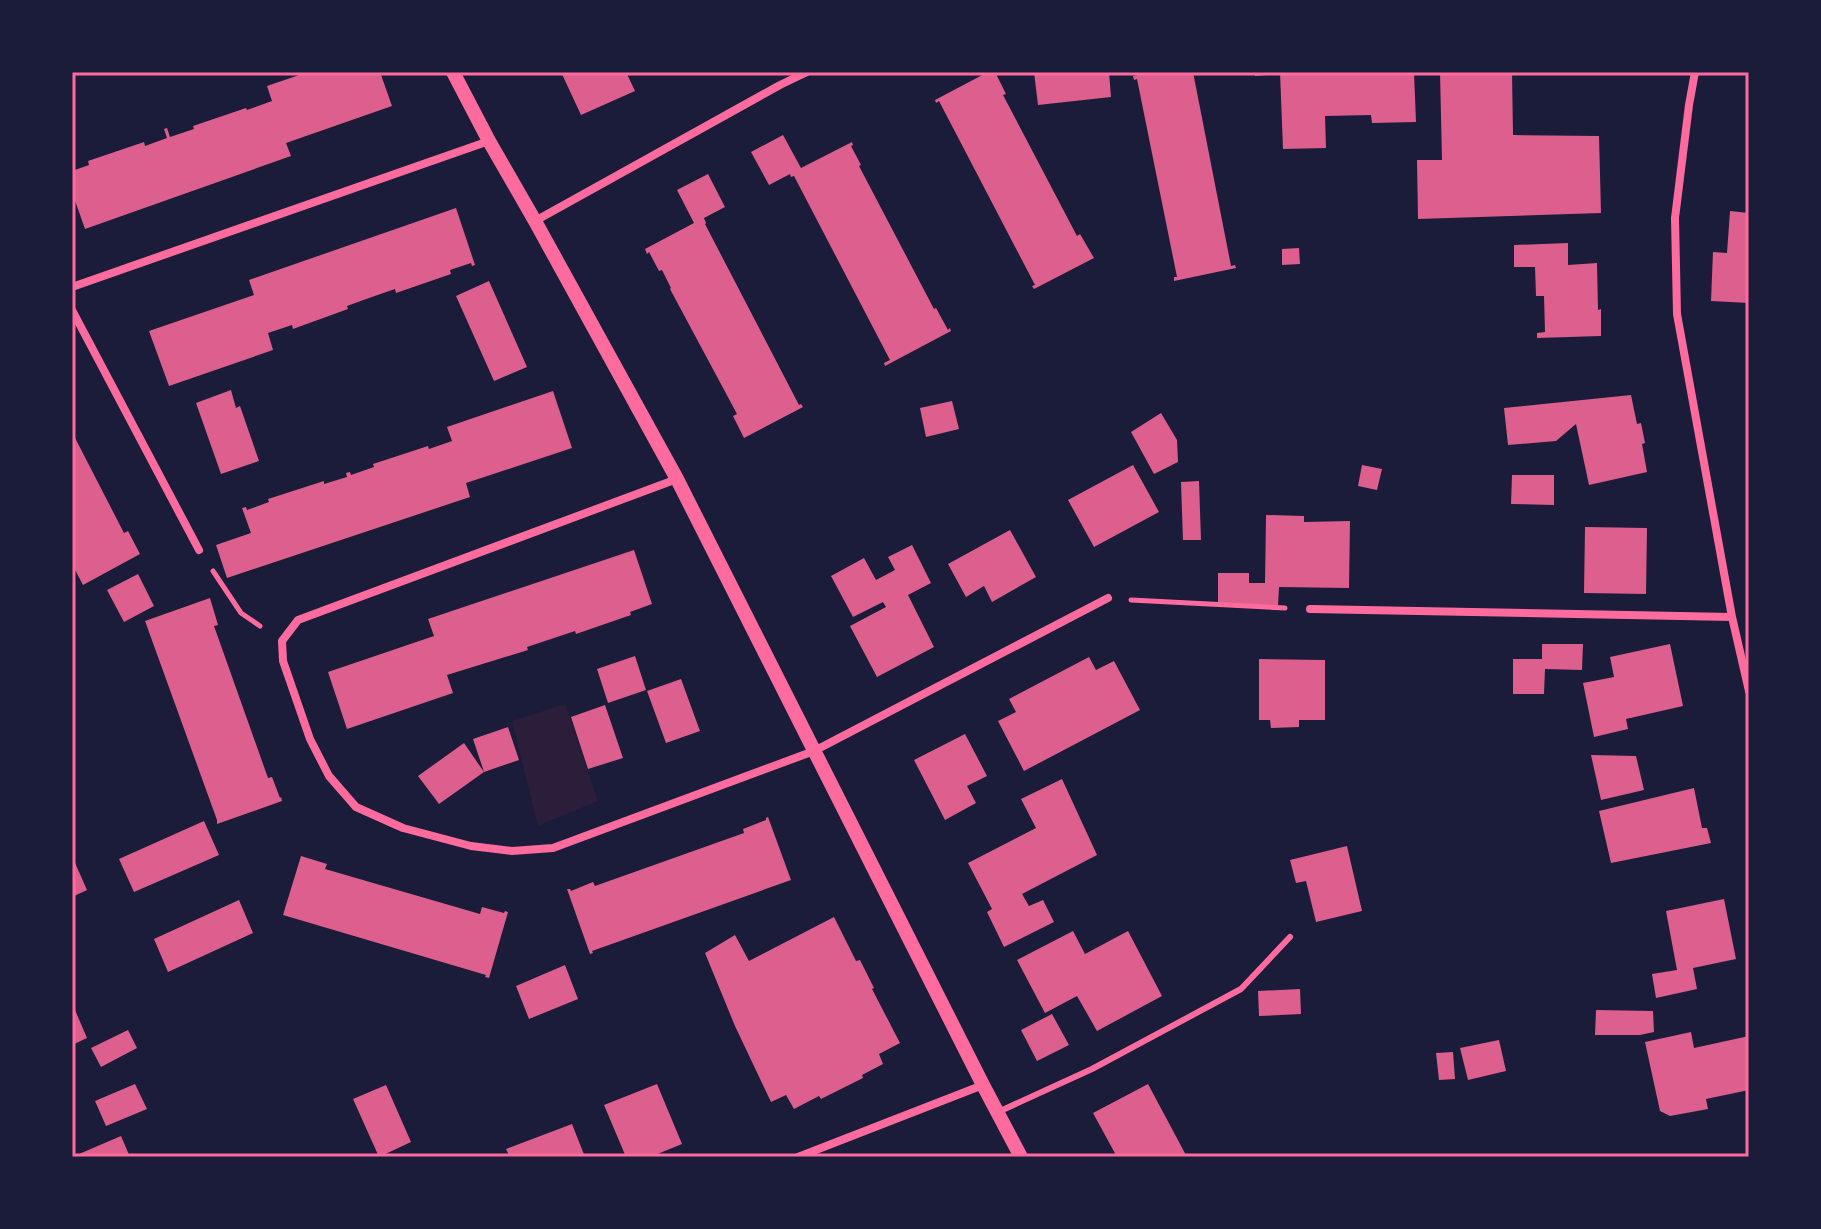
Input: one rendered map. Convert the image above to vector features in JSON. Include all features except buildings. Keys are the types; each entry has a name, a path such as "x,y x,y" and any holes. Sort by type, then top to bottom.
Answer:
{"street":[{"path":"453,72 677,479 1021,1157"},
{"path":"535,221 807,72"},
{"path":"1695,72 1675,218 1677,314 1732,617 1749,691"},
{"path":"72,287 489,141"},
{"path":"72,310 199,550"},
{"path":"677,479 298,620 282,641 283,661 310,739 329,776 356,807 403,828 471,846 512,851 553,848 814,751 1108,598"},
{"path":"1310,609 1732,617"},
{"path":"798,1157 983,1085"}],"lane":[{"path":"998,1112 1092,1069 1241,989 1290,937"}],"path":[{"path":"199,550 241,613 282,641"},
{"path":"1108,598 1310,609"}],"shaded area":[{"path":"565,704 598,801 538,826 512,721"}]}
